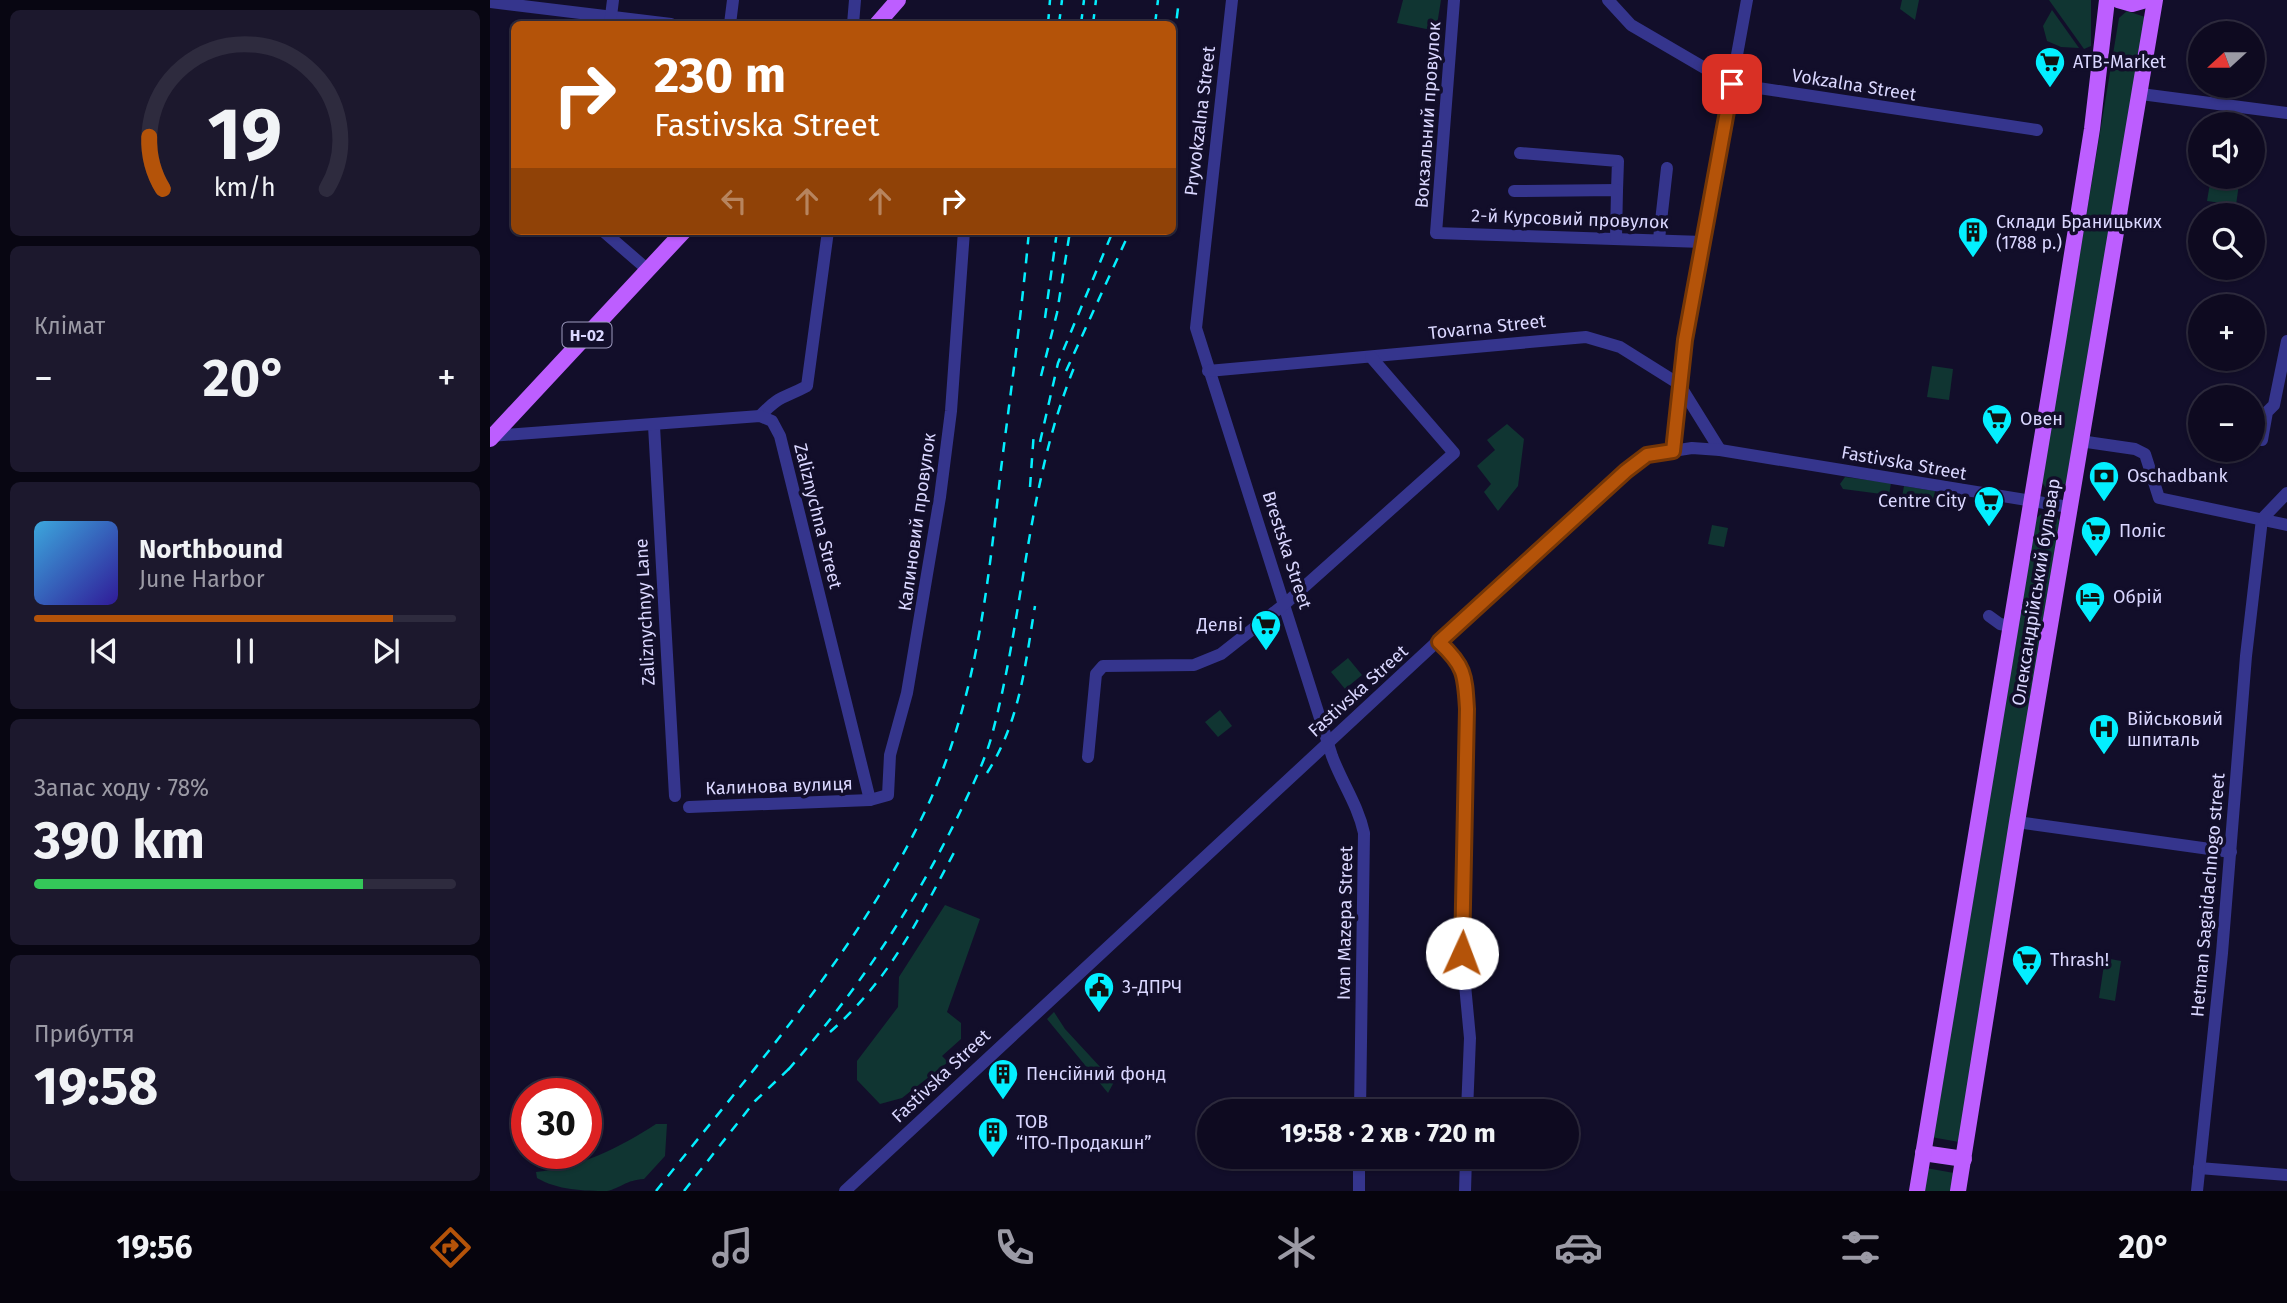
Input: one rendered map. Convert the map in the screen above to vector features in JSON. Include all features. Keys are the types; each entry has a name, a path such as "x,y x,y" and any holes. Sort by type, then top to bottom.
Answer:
{"main road":[{"path":"880,21 898,0"},
{"name":"Олександрійський бульвар","path":"1917,1191 2092,130 2107,0"},
{"path":"2118,0 2132,4 2146,0"},
{"name":"Олександрійський бульвар","path":"1958,1191 2080,440 2155,0"},
{"name":"Н-02","path":"491,437 680,235"},
{"path":"1923,1153 1964,1160"}],"street":[{"path":"610,21 613,0"},
{"path":"730,21 733,0"},
{"path":"853,21 855,0"},
{"name":"Pryvokzalna Street","path":"1208,371 1196,328 1196,308 1232,0"},
{"name":"Вокзальний провулок","path":"1436,233 1454,0"},
{"name":"Vokzalna Street","path":"1608,0 1630,25 1732,84 2037,130"},
{"path":"1673,451 1679,384 1747,0"},
{"path":"490,1 604,21"},
{"path":"2141,94 2287,113"},
{"path":"1520,153 1618,161 1616,237"},
{"path":"1660,239 1667,168"},
{"path":"1514,191 1617,190"},
{"name":"2-й Курсовий провулок","path":"1436,233 1703,242"},
{"path":"608,235 648,270"},
{"path":"491,437 760,416 782,395 794,393 807,386 827,235"},
{"name":"Калиновий провулок","path":"870,800 880,799 890,790 890,755 907,693 922,612 951,411 964,235"},
{"name":"Tovarna Street","path":"1208,371 1586,337 1620,347 1679,384 1720,450"},
{"path":"2265,423 2267,412 2274,405 2287,341"},
{"path":"1088,757 1096,674 1103,666 1111,663 1170,667 1194,665 1221,654 1286,604 1454,453 1371,357"},
{"name":"Brestska Street","path":"1208,371 1286,604 1328,742"},
{"name":"Zaliznychna Street","path":"760,416 772,421 780,436 870,800"},
{"name":"Zaliznychnyy Lane","path":"653,426 675,796"},
{"path":"2080,440 2135,449 2145,454 2159,498 2287,525"},
{"name":"Fastivska Street","path":"845,1191 1328,742 1626,471 1647,455 1673,451 1720,450 2069,507"},
{"path":"2262,519 2287,493"},
{"name":"Hetman Sagaidachnogo street","path":"2197,1191 2231,852 2246,656 2262,519"},
{"path":"1989,616 2000,624 2011,626"},
{"path":"1439,642 1457,659 1464,672 1467,709 1462,953 1470,1038 1467,1099"},
{"name":"Ivan Mazepa Street","path":"1328,742 1340,779 1359,809 1364,833 1360,1099"},
{"name":"Калинова вулиця","path":"689,807 870,800"},
{"path":"2017,822 2231,852"},
{"path":"2199,1168 2287,1175"},
{"path":"1359,1169 1359,1191"},
{"path":"1465,1191 1466,1169"}],"green space":[{"path":"1403,0 1441,0 1436,31 1397,23"},
{"path":"1902,0 1919,0 1915,20 1900,9"},
{"path":"2049,0 2091,0 2091,46 2084,49"},
{"path":"2052,10 2079,48 2061,47 2047,41 2043,26"},
{"path":"2127,11 2145,17 2067,482 2056,492 2047,490 2042,482 2119,18"},
{"path":"2209,189 2238,189 2236,203 2207,201"},
{"path":"1932,366 1953,369 1949,400 1927,397"},
{"path":"1507,424 1524,439 1518,486 1498,511 1484,492 1491,484 1477,466 1495,450 1487,440"},
{"path":"1845,477 1891,483 1889,495 1843,489 1840,484"},
{"path":"1904,486 1935,491 1933,502 1902,497"},
{"path":"2045,511 2055,513 2060,522 1959,1142 1931,1137 2035,519"},
{"path":"1712,525 1728,528 1724,547 1708,544"},
{"path":"1348,658 1362,675 1345,689 1331,672"},
{"path":"1220,710 1232,726 1218,737 1205,722"},
{"path":"945,905 980,919 947,1012 961,1023 961,1039 942,1056 948,1062 902,1098 880,1104 857,1080 857,1061 898,1007 899,977"},
{"path":"2105,958 2121,961 2115,1001 2099,998"},
{"path":"1054,1012 1065,1029 1114,1082 1108,1093 1047,1019"},
{"path":"656,1124 667,1124 665,1156 644,1179 607,1191 598,1191 562,1187 537,1178 536,1172 552,1169 602,1169 602,1154"},
{"path":"1926,1168 1954,1173 1950,1191 1923,1191"}],"railway":[{"path":"1048,21 1050,0"},
{"path":"1059,21 1062,0"},
{"path":"1081,21 1084,0"},
{"path":"1093,21 1096,0"},
{"path":"1155,21 1158,0"},
{"path":"1176,24 1179,0"},
{"path":"656,1191 804,1006 838,958 901,858 945,765 969,682 985,598 1029,235"},
{"path":"1045,318 1056,235"},
{"path":"1041,376 1057,313 1069,235"},
{"path":"1040,442 1058,363 1111,235"},
{"path":"1066,371 1128,235"},
{"path":"788,1070 838,1009 905,913 961,810 983,761 1004,685 1047,453 1076,363"},
{"path":"1030,487 1034,431"},
{"path":"987,773 1014,713 1035,606"},
{"path":"830,1032 871,990 887,968 957,847"},
{"path":"684,1191 755,1101 793,1065"}],"place":[{"name":"ATB-Market","path":"2050,89"},
{"name":"Склади Браницьких (1788 р.)","path":"1973,259"},
{"name":"Овен","path":"1997,446"},
{"name":"Oschadbank","path":"2104,503"},
{"name":"Centre City","path":"1989,528"},
{"name":"Поліс","path":"2096,558"},
{"name":"Обрій","path":"2090,624"},
{"name":"Делві","path":"1266,652"},
{"name":"Військовий шпиталь","path":"2104,756"},
{"name":"Thrash!","path":"2027,987"},
{"name":"3-ДПРЧ","path":"1099,1014"},
{"name":"Пенсійний фонд","path":"1003,1101"},
{"name":"ТОВ “ІТО-Продакшн”","path":"993,1159"}],"route":[{"path":"1462,953 1468,772 1467,709 1464,672 1457,659 1439,642 1538,548 1626,471 1647,455 1673,451 1685,340 1732,84"}]}
